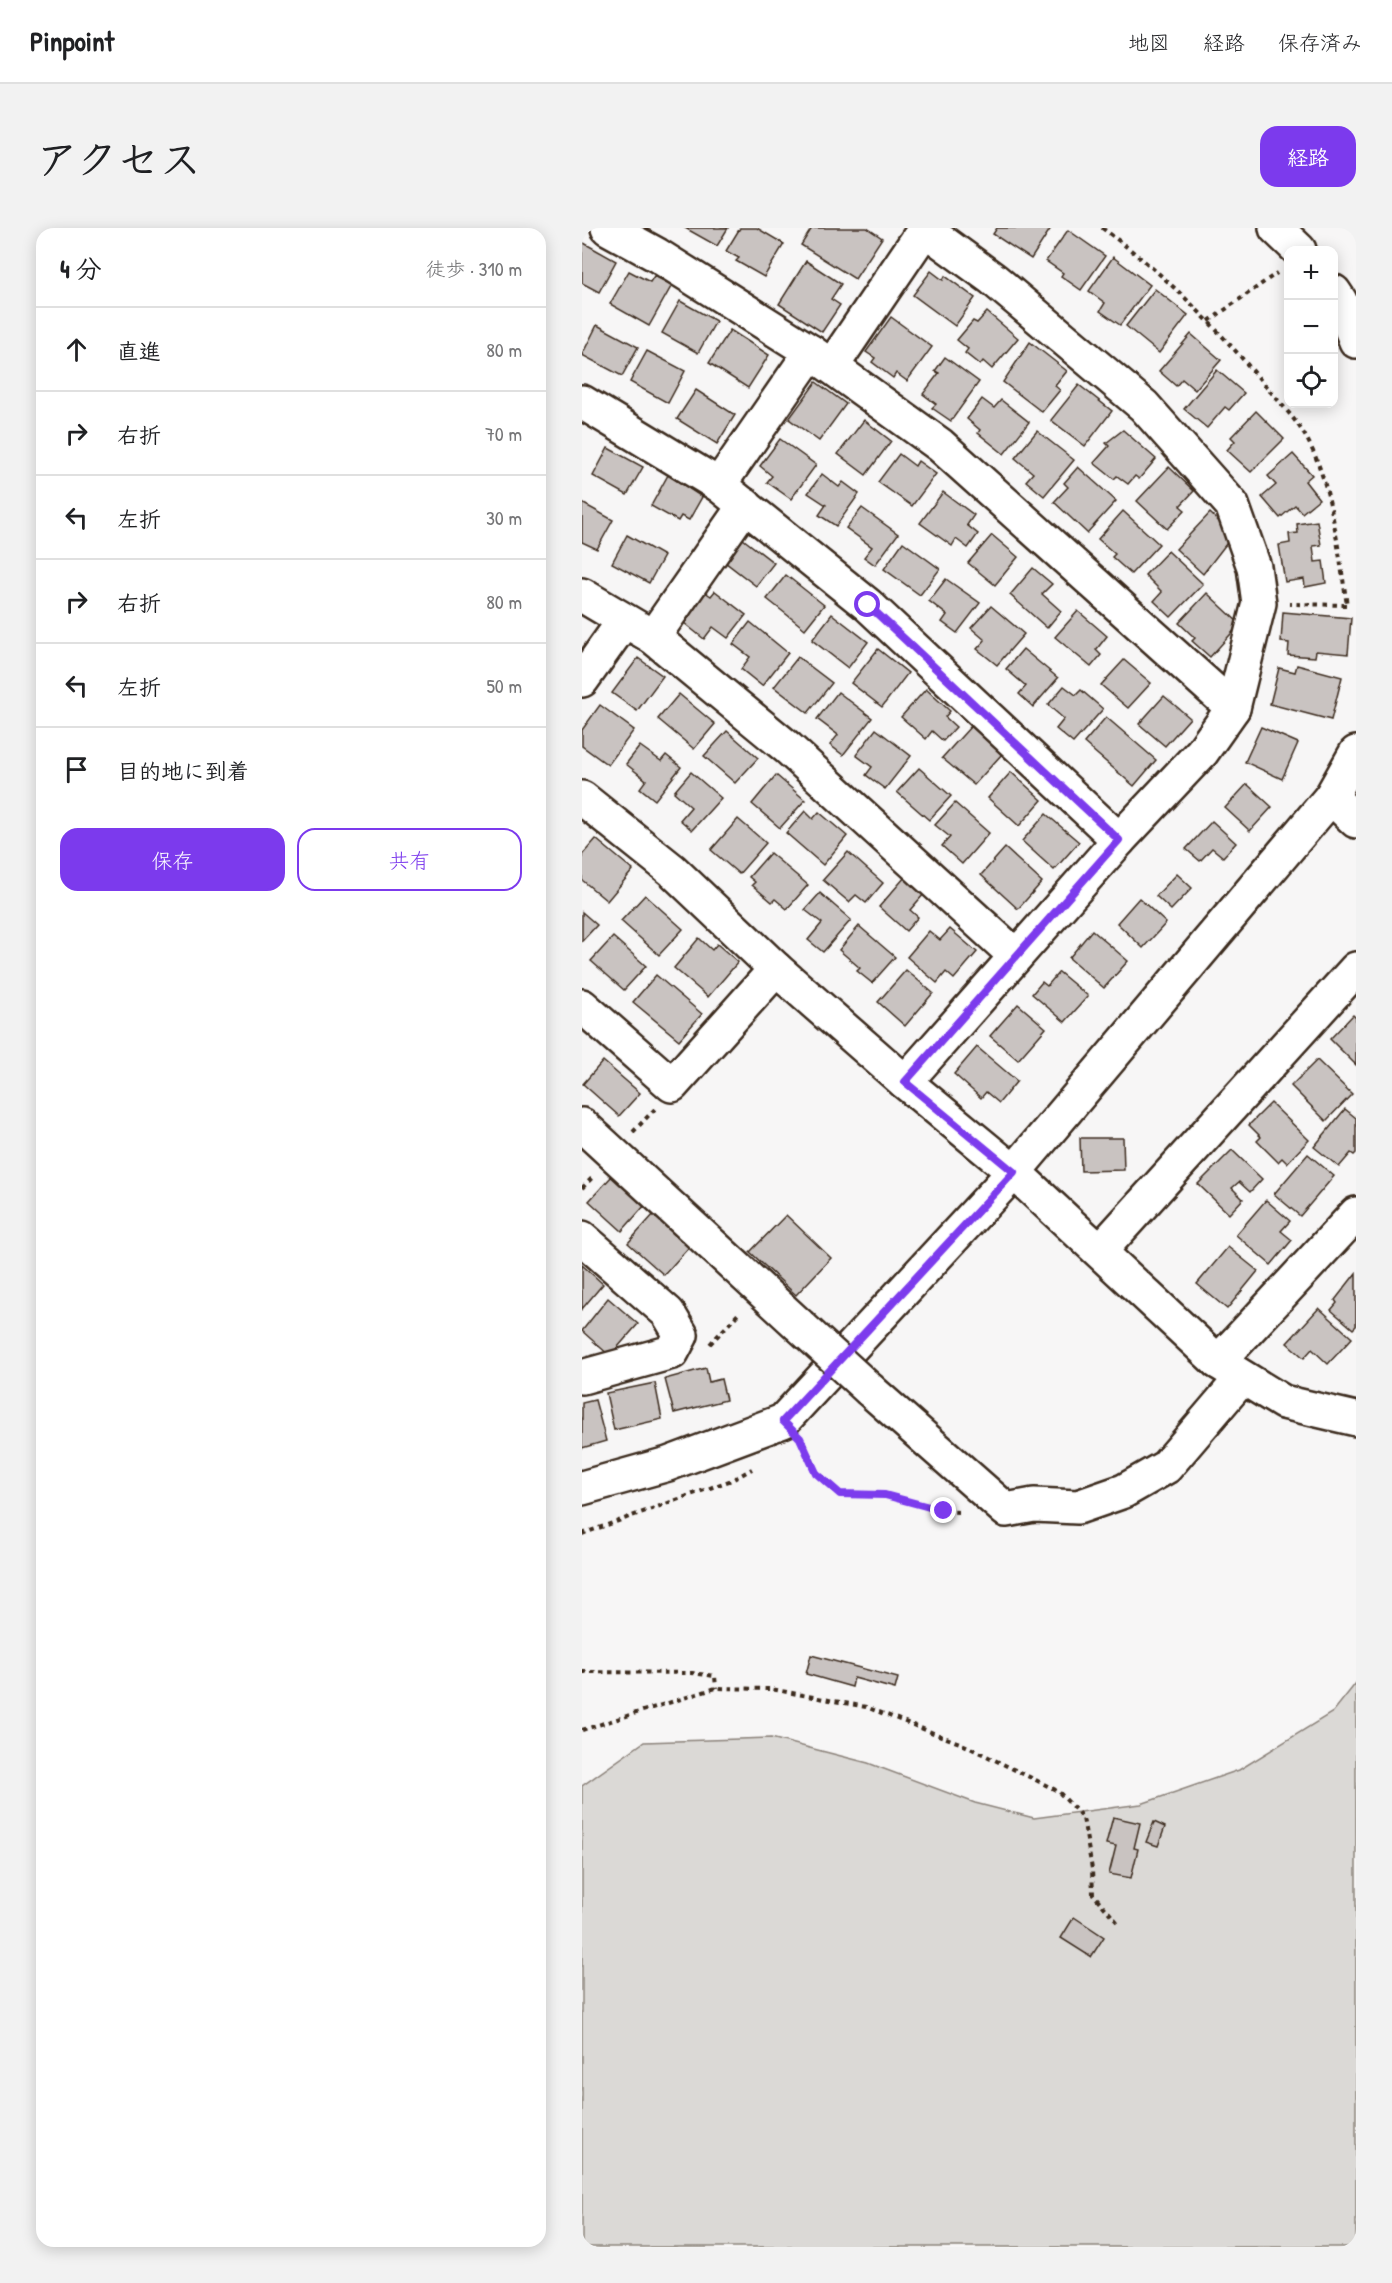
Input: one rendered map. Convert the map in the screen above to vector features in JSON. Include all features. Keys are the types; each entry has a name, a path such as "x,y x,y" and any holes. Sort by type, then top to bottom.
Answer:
{"street":[{"path":"608,228 657,255 821,359 940,445 1233,708"},
{"path":"720,485 924,229 993,279 1151,414 1232,505 1254,567 1259,603 1233,708 1202,752 1119,840 905,1082"},
{"path":"1338,298 1356,341"},
{"path":"582,402 720,485 868,605 1119,840"},
{"path":"653,637 745,505"},
{"path":"582,595 653,637 788,748 1016,956"},
{"path":"582,680 624,621"},
{"path":"582,1488 668,1464 783,1421 1014,1172 1331,797 1356,753"},
{"path":"1331,797 1356,821"},
{"path":"582,798 672,870 776,969 905,1082 1014,1172 1229,1370 1283,1402 1356,1419"},
{"path":"582,1006 672,1084 776,969"},
{"path":"1100,1251 1356,969"},
{"path":"582,1125 870,1390 1006,1510 1034,1505 1078,1508 1124,1491 1166,1467 1229,1370 1356,1214"},
{"path":"582,1238 668,1313 681,1335 672,1352 582,1377"}],"path":[{"path":"1102,228 1146,260 1209,321 1295,420 1312,450 1333,519 1347,605 1259,603"},
{"path":"1209,321 1283,242"},
{"path":"783,1421 800,1438 816,1473 840,1494 885,1495 944,1511 1006,1510"},
{"path":"582,1534 732,1480 758,1465"},
{"path":"582,1672 716,1676 716,1688"},
{"path":"582,1730 716,1688 771,1689 866,1707 962,1744 1058,1791 1083,1818 1092,1869 1093,1894 1118,1923"}],"shaded area":[{"path":"1356,1683 1356,2247 582,2247 582,1786 644,1742 771,1738 868,1763 975,1803 1034,1818 1141,1804 1239,1770 1333,1712"}],"building":[{"path":"685,228 728,228 717,246"},
{"path":"740,228 757,228 784,244 764,277 736,261 739,258 726,251"},
{"path":"812,228 867,228 882,238 855,279 801,245"},
{"path":"997,228 1051,228 1031,259 993,234"},
{"path":"1068,230 1105,256 1081,290 1061,276 1063,273 1046,261"},
{"path":"582,242 616,261 599,292 582,283"},
{"path":"1113,257 1150,285 1120,325 1100,311 1105,303 1089,291"},
{"path":"806,261 841,284 831,299 840,305 822,332 779,304"},
{"path":"629,271 650,282 654,276 672,285 649,326 610,304"},
{"path":"931,271 943,280 945,276 975,298 955,326 913,295"},
{"path":"1155,289 1188,315 1159,353 1126,326"},
{"path":"680,301 716,321 698,353 662,333"},
{"path":"987,312 1018,338 992,369 983,361 980,365 965,353 968,349 957,340 973,321 977,323"},
{"path":"891,317 932,347 907,381 896,373 893,378 872,362 875,358 866,352"},
{"path":"597,325 638,347 622,376 582,355"},
{"path":"730,330 769,355 748,388 709,363"},
{"path":"1191,334 1221,360 1195,390 1182,379 1176,386 1159,371"},
{"path":"1030,342 1067,371 1055,386 1060,390 1042,412 1003,382"},
{"path":"647,351 685,371 668,403 630,382"},
{"path":"945,357 979,382 951,421 932,408 936,404 923,394 939,373 935,371"},
{"path":"1217,370 1244,393 1229,410 1225,407 1207,428 1184,409"},
{"path":"816,382 846,404 819,441 789,419"},
{"path":"1079,385 1112,411 1085,446 1051,420"},
{"path":"696,390 735,415 717,444 677,419"},
{"path":"982,399 994,408 1001,400 1029,422 1004,454 978,433 980,430 967,419"},
{"path":"1256,411 1284,439 1251,472 1227,450 1235,441 1231,437"},
{"path":"864,420 891,441 866,475 838,454"},
{"path":"1123,430 1156,459 1139,479 1135,476 1128,484 1117,476 1114,479 1094,463 1109,446 1106,443"},
{"path":"1037,431 1074,460 1044,496 1026,481 1033,473 1015,458"},
{"path":"780,439 816,465 791,499 767,482 772,476 760,466"},
{"path":"608,448 643,467 627,495 593,476"},
{"path":"899,454 915,466 918,461 936,474 912,506 878,482"},
{"path":"1293,454 1312,475 1305,481 1319,499 1302,513 1295,505 1280,518 1262,497 1276,485 1268,476"},
{"path":"1078,467 1116,501 1087,533 1054,502 1068,487 1064,483"},
{"path":"1169,467 1194,491 1180,506 1185,510 1167,529 1137,501"},
{"path":"822,474 839,487 843,482 859,494 836,526 819,515 826,505 808,493"},
{"path":"668,475 702,497 689,520 681,516 678,521 651,506"},
{"path":"943,492 974,515 967,525 978,534 968,548 956,539 952,546 920,523"},
{"path":"582,503 613,520 597,549 582,542"},
{"path":"862,508 898,534 875,565 864,557 872,547 846,528"},
{"path":"1123,511 1159,544 1131,574 1112,557 1115,554 1098,539"},
{"path":"1210,513 1233,535 1203,574 1176,549"},
{"path":"1317,521 1321,545 1313,546 1315,562 1323,561 1326,583 1305,587 1304,579 1285,582 1279,545 1290,543 1289,534 1298,533 1297,524"},
{"path":"627,535 664,556 649,583 612,563"},
{"path":"992,535 1018,557 995,585 968,563"},
{"path":"743,539 774,563 756,586 725,562"},
{"path":"903,542 940,569 920,595 884,569"},
{"path":"1168,551 1203,584 1171,617 1154,601 1162,592 1145,575"},
{"path":"1033,568 1052,584 1042,594 1061,611 1047,628 1010,595"},
{"path":"786,575 824,605 805,629 767,599"},
{"path":"946,579 980,603 957,633 942,622 947,615 929,601"},
{"path":"702,590 711,596 715,591 746,615 728,638 713,627 704,639 679,619"},
{"path":"1207,593 1240,624 1210,657 1192,641 1195,638 1179,623"},
{"path":"991,606 1024,634 997,665 977,649 985,640 971,628"},
{"path":"1078,611 1107,636 1096,650 1101,655 1091,667 1055,637"},
{"path":"1283,612 1351,618 1348,654 1316,651 1315,657 1288,655 1289,643 1281,642"},
{"path":"832,614 868,642 848,668 812,640"},
{"path":"750,622 788,653 762,686 741,669 750,657 733,644"},
{"path":"878,649 908,673 882,707 851,683"},
{"path":"1023,649 1058,678 1033,707 1019,694 1026,686 1006,669"},
{"path":"798,657 832,683 808,713 774,687"},
{"path":"638,658 663,676 637,711 612,693"},
{"path":"1124,660 1151,683 1128,708 1101,685"},
{"path":"1297,665 1342,677 1331,720 1270,704 1279,668 1295,672"},
{"path":"1064,686 1076,695 1081,690 1103,709 1073,743 1056,729 1064,719 1048,705"},
{"path":"926,689 950,711 945,717 956,727 943,741 932,731 926,739 901,717"},
{"path":"838,692 872,718 843,755 830,745 838,735 817,719"},
{"path":"679,694 715,724 694,749 658,719"},
{"path":"1164,696 1190,718 1165,746 1139,724"},
{"path":"600,705 634,730 608,765 582,746 582,730"},
{"path":"1106,717 1156,760 1134,786 1084,743"},
{"path":"971,726 1002,754 974,785 942,758"},
{"path":"1261,727 1298,743 1282,779 1245,762"},
{"path":"876,729 911,756 885,789 866,775 872,767 856,755"},
{"path":"727,731 758,758 735,783 704,756"},
{"path":"640,746 661,761 666,755 681,767 655,800 640,788 646,780 626,764"},
{"path":"919,768 951,796 929,820 897,792"},
{"path":"691,772 721,798 692,830 680,820 691,807 674,792"},
{"path":"1011,772 1042,800 1019,826 988,798"},
{"path":"776,775 805,800 780,828 752,804"},
{"path":"1247,784 1272,807 1250,831 1225,808"},
{"path":"955,803 989,833 962,864 942,846 950,837 935,825"},
{"path":"805,811 813,819 819,812 847,836 823,865 786,833"},
{"path":"1046,814 1079,842 1054,870 1022,841"},
{"path":"738,819 766,843 739,874 711,850"},
{"path":"1212,821 1236,843 1223,857 1212,848 1200,861 1186,849"},
{"path":"596,839 633,870 607,901 582,880 582,855"},
{"path":"1005,848 1042,882 1018,909 981,875"},
{"path":"848,852 883,883 866,903 856,895 849,902 823,880"},
{"path":"770,853 808,885 787,909 775,899 772,902 752,885 755,882 749,877"},
{"path":"1177,874 1192,888 1171,910 1156,896"},
{"path":"905,877 924,894 910,910 918,917 906,931 879,907"},
{"path":"820,893 851,920 823,952 808,940 822,923 805,910"},
{"path":"645,895 683,929 659,955 621,921"},
{"path":"1139,898 1166,923 1143,948 1117,923"},
{"path":"582,912 597,925 582,941"},
{"path":"859,926 895,957 872,983 857,971 860,968 839,950"},
{"path":"950,929 977,952 954,979 946,972 937,983 907,957 929,931 940,940"},
{"path":"1092,930 1128,961 1104,988 1069,958"},
{"path":"613,937 646,966 624,990 591,961"},
{"path":"699,938 712,950 717,944 738,962 708,997 674,968"},
{"path":"906,970 933,993 905,1026 878,1002"},
{"path":"1059,972 1088,996 1065,1022 1032,994 1042,982 1047,986"},
{"path":"656,975 702,1014 679,1040 633,1002"},
{"path":"1018,1004 1046,1028 1018,1060 990,1036"},
{"path":"1353,1015 1356,1018 1356,1065 1330,1039"},
{"path":"977,1047 1017,1081 999,1103 986,1092 981,1098 954,1074"},
{"path":"1317,1060 1352,1094 1326,1121 1291,1086"},
{"path":"603,1061 640,1093 619,1116 583,1084"},
{"path":"1271,1103 1309,1140 1287,1163 1282,1158 1278,1162 1257,1141 1261,1137 1249,1125"},
{"path":"1345,1109 1356,1118 1356,1153 1354,1155 1351,1153 1339,1167 1314,1147"},
{"path":"1080,1138 1123,1138 1124,1170 1081,1171"},
{"path":"1232,1150 1262,1179 1250,1192 1239,1182 1232,1188 1243,1199 1229,1214 1198,1184"},
{"path":"1308,1154 1334,1176 1300,1216 1274,1194"},
{"path":"612,1176 646,1204 622,1231 589,1201"},
{"path":"1266,1200 1290,1221 1281,1231 1292,1240 1271,1265 1236,1235"},
{"path":"654,1214 690,1246 664,1275 628,1243"},
{"path":"786,1215 831,1258 796,1295 750,1252"},
{"path":"1228,1247 1258,1271 1227,1309 1197,1284"},
{"path":"582,1265 603,1284 582,1309"},
{"path":"1356,1273 1356,1326 1353,1329 1331,1310 1337,1303 1335,1300"},
{"path":"608,1298 638,1324 610,1356 582,1331"},
{"path":"1319,1308 1352,1338 1328,1364 1312,1349 1304,1358 1287,1343"},
{"path":"706,1368 709,1382 721,1379 726,1400 674,1413 665,1379"},
{"path":"655,1383 662,1419 614,1430 606,1393"},
{"path":"595,1400 606,1441 582,1448 582,1403"},
{"path":"811,1655 898,1678 895,1689 854,1678 852,1687 806,1674"},
{"path":"1113,1817 1140,1823 1134,1848 1138,1849 1131,1878 1109,1874 1116,1846 1106,1844"},
{"path":"1154,1822 1165,1827 1158,1846 1146,1842"},
{"path":"1074,1917 1104,1937 1091,1957 1061,1938"}],"route":[{"path":"868,605 1119,840 905,1082 1014,1172 805,1400 783,1421 800,1438 816,1473 840,1494 885,1495 944,1511"}]}
